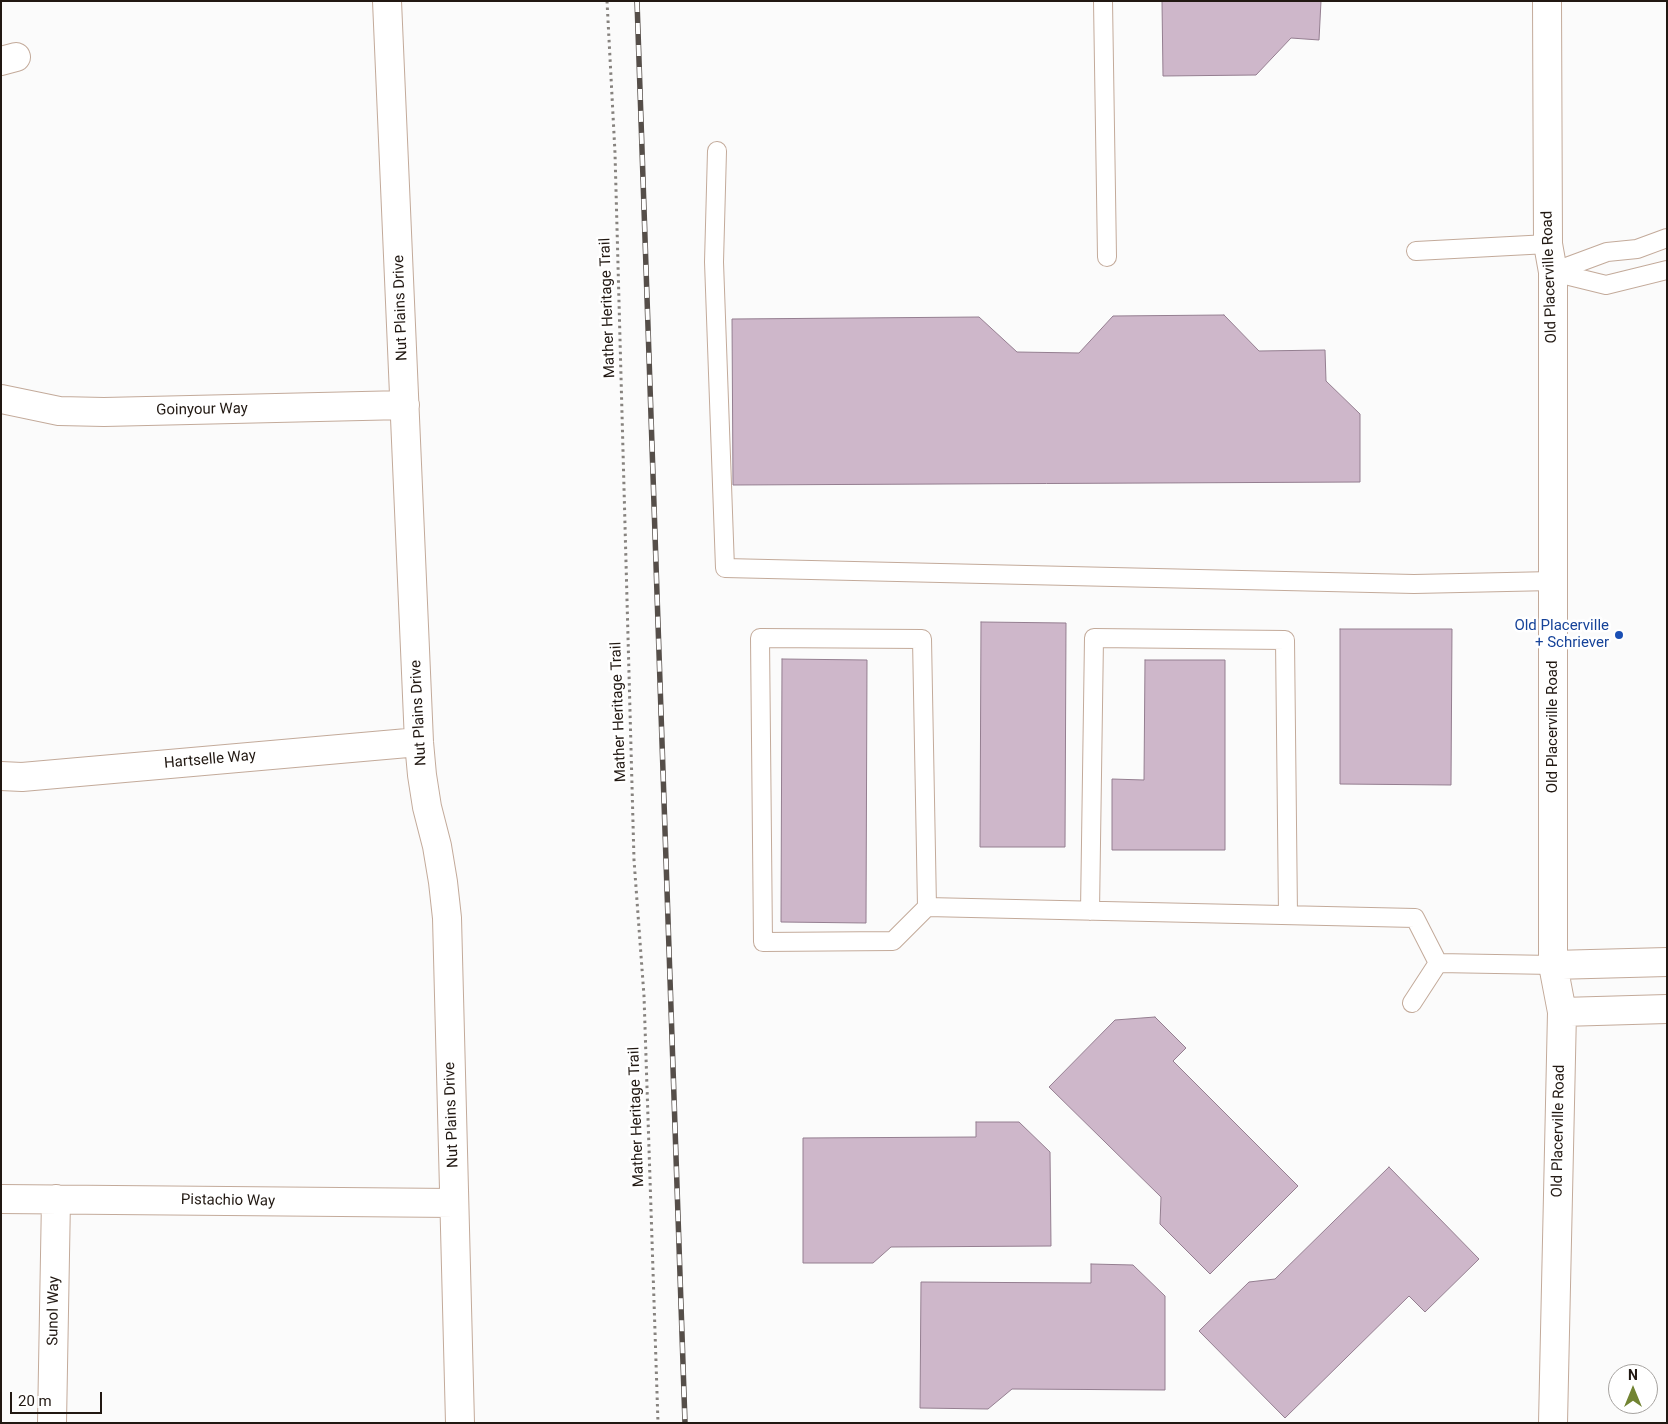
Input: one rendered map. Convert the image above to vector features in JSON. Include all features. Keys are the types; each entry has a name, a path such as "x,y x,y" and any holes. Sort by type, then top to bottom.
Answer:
{"street":[{"name":"Nut Plains Drive","path":"387,1 419,742 422,775 443,882 446,918 460,1423"},
{"name":"Old Placerville Road","path":"1547,1 1548,244 1553,272 1553,965 1562,1012 1553,1423"},
{"name":"Goinyour Way","path":"1,399 59,411 95,412 405,405"},
{"name":"Hartselle Way","path":"1,776 22,777 419,742"},
{"path":"1553,965 1667,962"},
{"path":"1562,1012 1667,1009"},
{"name":"Pistachio Way","path":"1,1199 454,1203"},
{"name":"Sunol Way","path":"52,1423 56,1199"}],"lane":[{"path":"1104,1 1107,257"},
{"path":"717,152 714,262 725,568 1414,584 1553,581"},
{"path":"1553,272 1607,252 1637,249 1667,238"},
{"path":"1416,251 1548,244"},
{"path":"1553,272 1606,285 1667,270"},
{"path":"927,907 922,638 760,638 763,942 893,941 927,907 1415,918 1438,963"},
{"path":"1090,911 1094,638 1285,640 1288,915"},
{"path":"1438,963 1553,965"},
{"path":"1412,1003 1438,963"}],"path":[{"name":"Mather Heritage Trail","path":"607,1 615,152 634,860 644,996 658,1423"}],"building":[{"path":"1162,1 1321,1 1319,40 1291,38 1256,75 1163,76"},
{"path":"1224,315 1259,351 1325,350 1326,381 1360,414 1360,482 733,485 732,319 979,317 1017,352 1079,353 1113,316"},
{"path":"981,622 1066,623 1065,847 980,847"},
{"path":"1340,629 1452,629 1451,785 1340,784"},
{"path":"782,659 867,660 866,923 781,922"},
{"path":"1145,660 1225,660 1225,850 1112,850 1112,779 1144,780"},
{"path":"1155,1017 1186,1048 1173,1061 1298,1186 1210,1274 1160,1224 1161,1197 1049,1087 1115,1020"},
{"path":"976,1122 1019,1122 1050,1152 1051,1246 891,1247 873,1263 803,1263 803,1138 976,1137"},
{"path":"1389,1167 1479,1259 1425,1312 1409,1296 1285,1418 1199,1331 1249,1282 1275,1279"},
{"path":"1091,1264 1133,1265 1165,1296 1165,1390 1012,1389 988,1409 920,1408 921,1282 1091,1283"}],"railway":[{"path":"637,1 685,1423"}],"place":[{"name":"Old Placerville + Schriever","path":"1619,635"}]}
